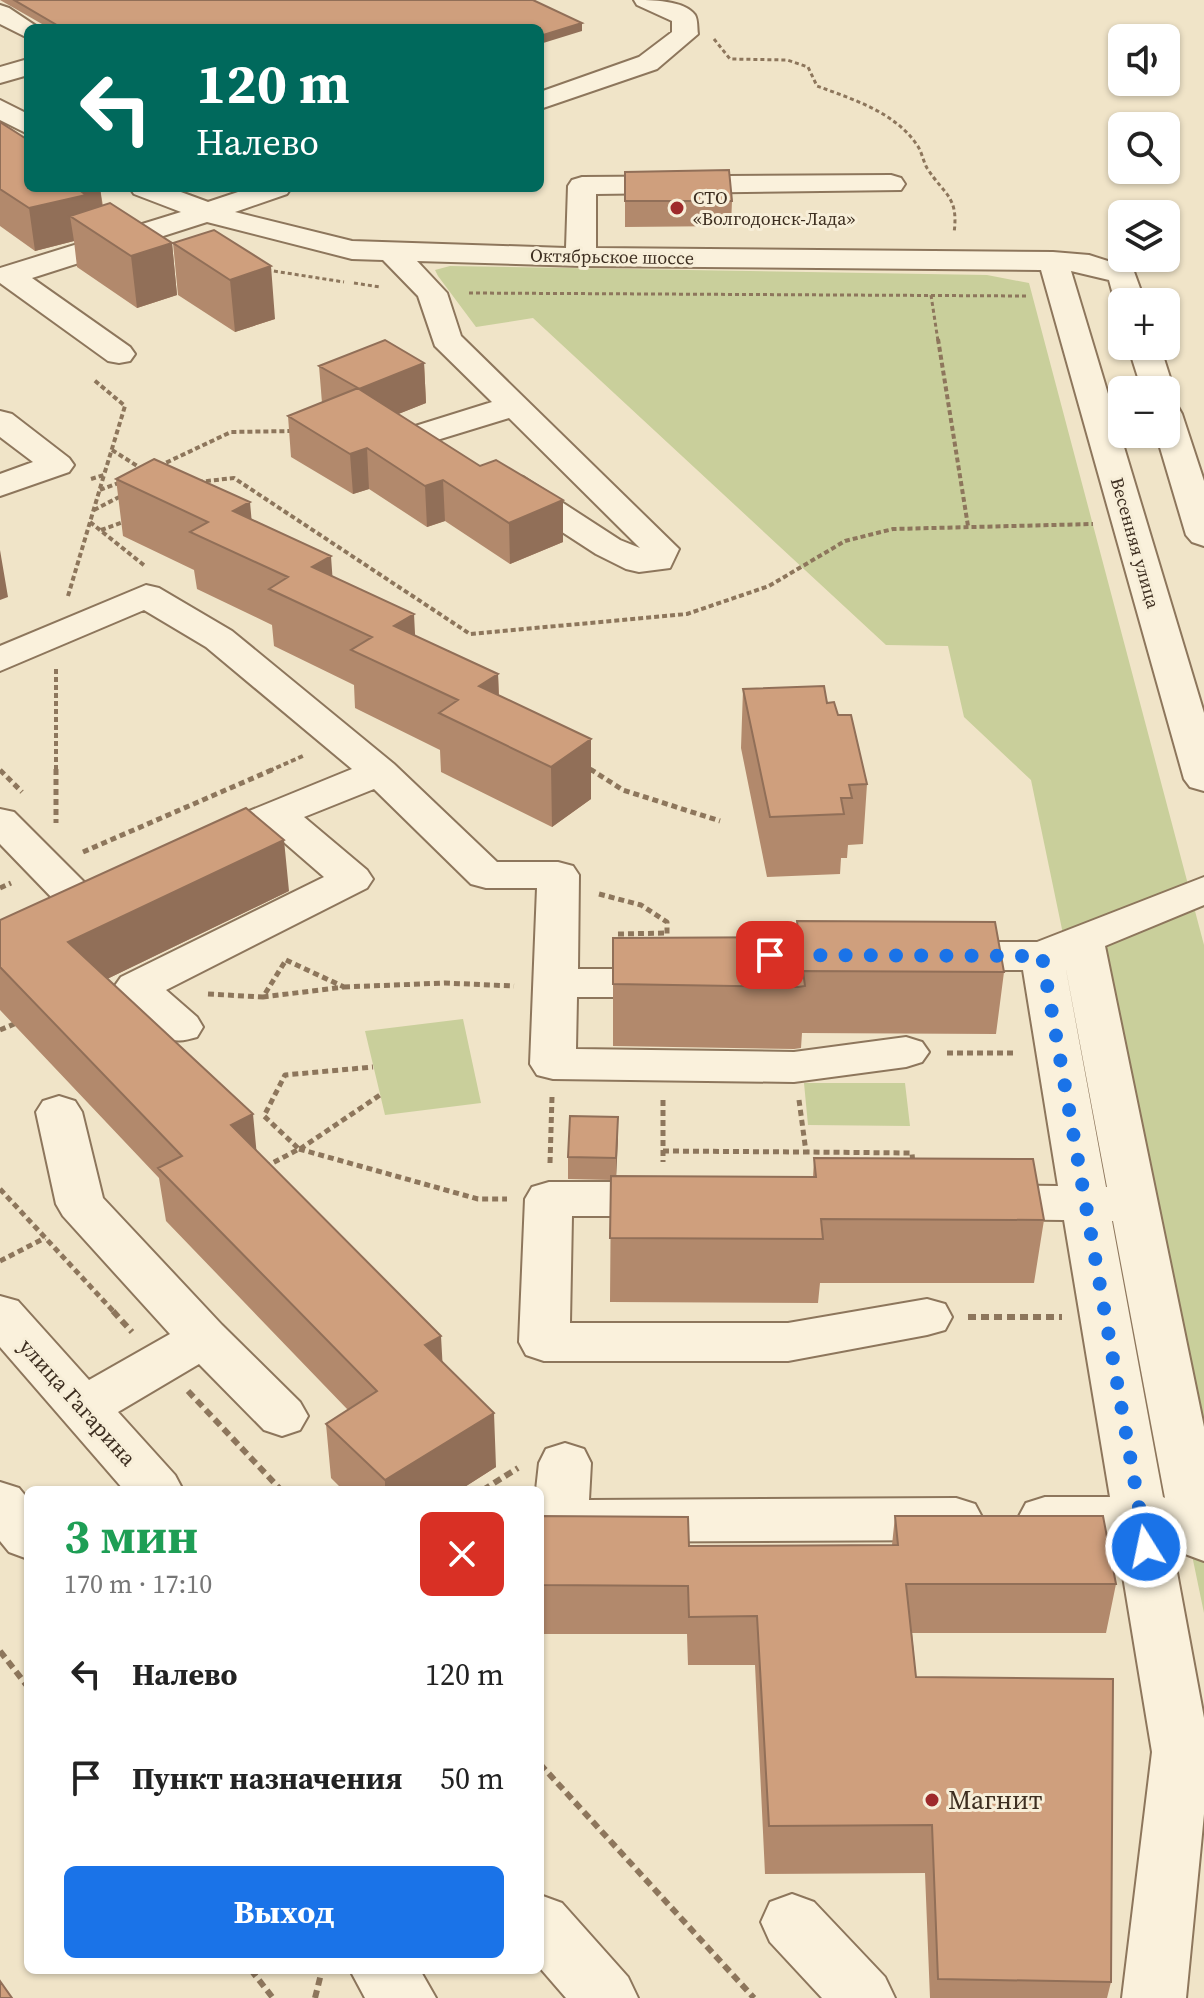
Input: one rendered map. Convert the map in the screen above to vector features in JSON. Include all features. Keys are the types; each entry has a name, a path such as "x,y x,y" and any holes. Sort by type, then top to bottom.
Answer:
{"street":[{"path":"544,100 648,63 685,34 684,17 646,0"},
{"path":"0,13 24,28"},
{"path":"0,75 24,68"},
{"path":"0,108 24,123"},
{"path":"581,257 582,186 891,184"},
{"name":"Октябрьское шоссе","path":"154,192 234,222 352,250 581,257 1053,261 1089,264 1122,275 1126,288"},
{"path":"5,271 139,236 265,192"},
{"path":"392,252 432,293 446,339 515,406 661,549 657,560 639,561 608,547 530,495 424,434 515,406"},
{"name":"Весенняя улица","path":"1053,261 1204,779"},
{"path":"5,271 119,354"},
{"path":"0,421 57,465 0,486"},
{"path":"1178,448 1201,517"},
{"path":"0,660 146,596 219,639 380,772 486,875 558,875 553,1064 794,1067 906,1052"},
{"path":"177,854 380,772"},
{"path":"181,1027 136,987 352,879 277,815"},
{"path":"0,821 65,883"},
{"path":"898,955 1062,948 1204,890"},
{"path":"1062,948 1059,1053 1105,1317 1180,1525"},
{"path":"1062,948 1134,1204 1180,1525 1181,1752 1154,1998"},
{"path":"556,987 716,983"},
{"path":"59,1112 80,1204 204,1338 282,1416"},
{"path":"711,1199 549,1199 544,1342 788,1342 927,1317"},
{"path":"915,1201 1134,1204"},
{"name":"улица Гагарина","path":"0,1314 152,1486"},
{"path":"83,1408 204,1338"},
{"path":"565,1463 561,1521 1180,1525"},
{"path":"0,1503 24,1532"},
{"path":"792,1922 863,1998"},
{"path":"544,1928 606,1998"},
{"path":"384,1974 404,1998"}],"path":[{"path":"684,17 718,43 730,59 787,60 808,67 817,86 882,111 918,146 927,167 950,190 958,212 954,236 983,260"},
{"path":"931,295 968,526"},
{"path":"65,883 57,635 125,406 79,368 119,354"},
{"path":"134,477 231,432 307,431"},
{"path":"112,450 146,472"},
{"path":"89,480 104,475"},
{"path":"100,491 123,481"},
{"path":"100,530 129,520"},
{"path":"0,888 65,883 341,740"},
{"path":"584,764 623,790 720,821"},
{"path":"558,891 606,894 641,905 667,922 669,983"},
{"path":"618,934 667,933"},
{"path":"344,987 286,960 263,997 344,987 445,983 556,987"},
{"path":"0,1030 27,1018"},
{"path":"906,1052 1059,1053"},
{"path":"373,1067 285,1075 264,1116 299,1149 478,1199 549,1199 553,1064"},
{"path":"663,1065 664,1199"},
{"path":"794,1067 806,1152"},
{"path":"259,1171 299,1149 380,1095"},
{"path":"663,1151 912,1153 915,1201"},
{"path":"0,1261 45,1238 80,1204"},
{"path":"927,1317 1105,1317"},
{"path":"0,1651 24,1682"},
{"path":"544,1768 754,1998"},
{"path":"254,1974 273,1998"},
{"path":"315,1998 321,1974"}],"green space":[{"path":"450,266 987,275 1029,283 1204,945 1204,1613 1031,780 964,717 948,646 886,645 533,318 476,327 435,270"},
{"path":"463,1019 481,1103 385,1115 365,1031"},
{"path":"804,1083 905,1083 910,1126 808,1125"}],"building":[{"path":"14,0 533,0 582,23 544,35 544,24 55,24"},
{"path":"0,122 24,137 24,192 82,192 86,195 29,208 0,189"},
{"path":"729,170 732,201 625,201 625,172"},
{"path":"110,203 172,243 131,256 70,216"},
{"path":"214,230 271,266 230,280 173,243"},
{"path":"385,340 424,363 359,389 480,466 496,460 563,500 509,523 443,480 425,486 367,448 350,454 288,416 358,388 319,366"},
{"path":"154,459 250,502 233,511 331,556 312,567 414,614 394,626 498,674 479,686 591,739 551,767 439,713 458,700 351,650 372,637 269,589 288,577 190,532 208,522 116,479"},
{"path":"824,686 827,703 834,702 838,715 851,715 867,784 849,785 852,798 841,798 844,814 770,817 743,689"},
{"path":"246,808 284,840 68,942 253,1114 231,1125 441,1336 425,1345 494,1413 385,1480 326,1424 377,1391 158,1168 182,1156 0,967 0,920"},
{"path":"797,921 995,922 1004,972 803,971 805,986 798,987 613,984 613,938 799,937"},
{"path":"570,1116 618,1117 616,1158 568,1157"},
{"path":"814,1158 1033,1159 1044,1220 821,1219 823,1239 610,1238 611,1176 816,1177"},
{"path":"544,1516 688,1517 689,1546 898,1545 895,1516 1103,1516 1116,1584 906,1584 916,1677 1113,1679 1111,1982 938,1979 932,1825 769,1826 757,1616 689,1617 688,1586 544,1585"},
{"path":"0,1981 12,1998 0,1998"}],"place":[{"name":"СТО «Волгодонск-Лада»","path":"677,208"},
{"name":"Магнит","path":"932,1800"}],"route":[{"path":"770,955 1042,956 1146,1547"}]}
